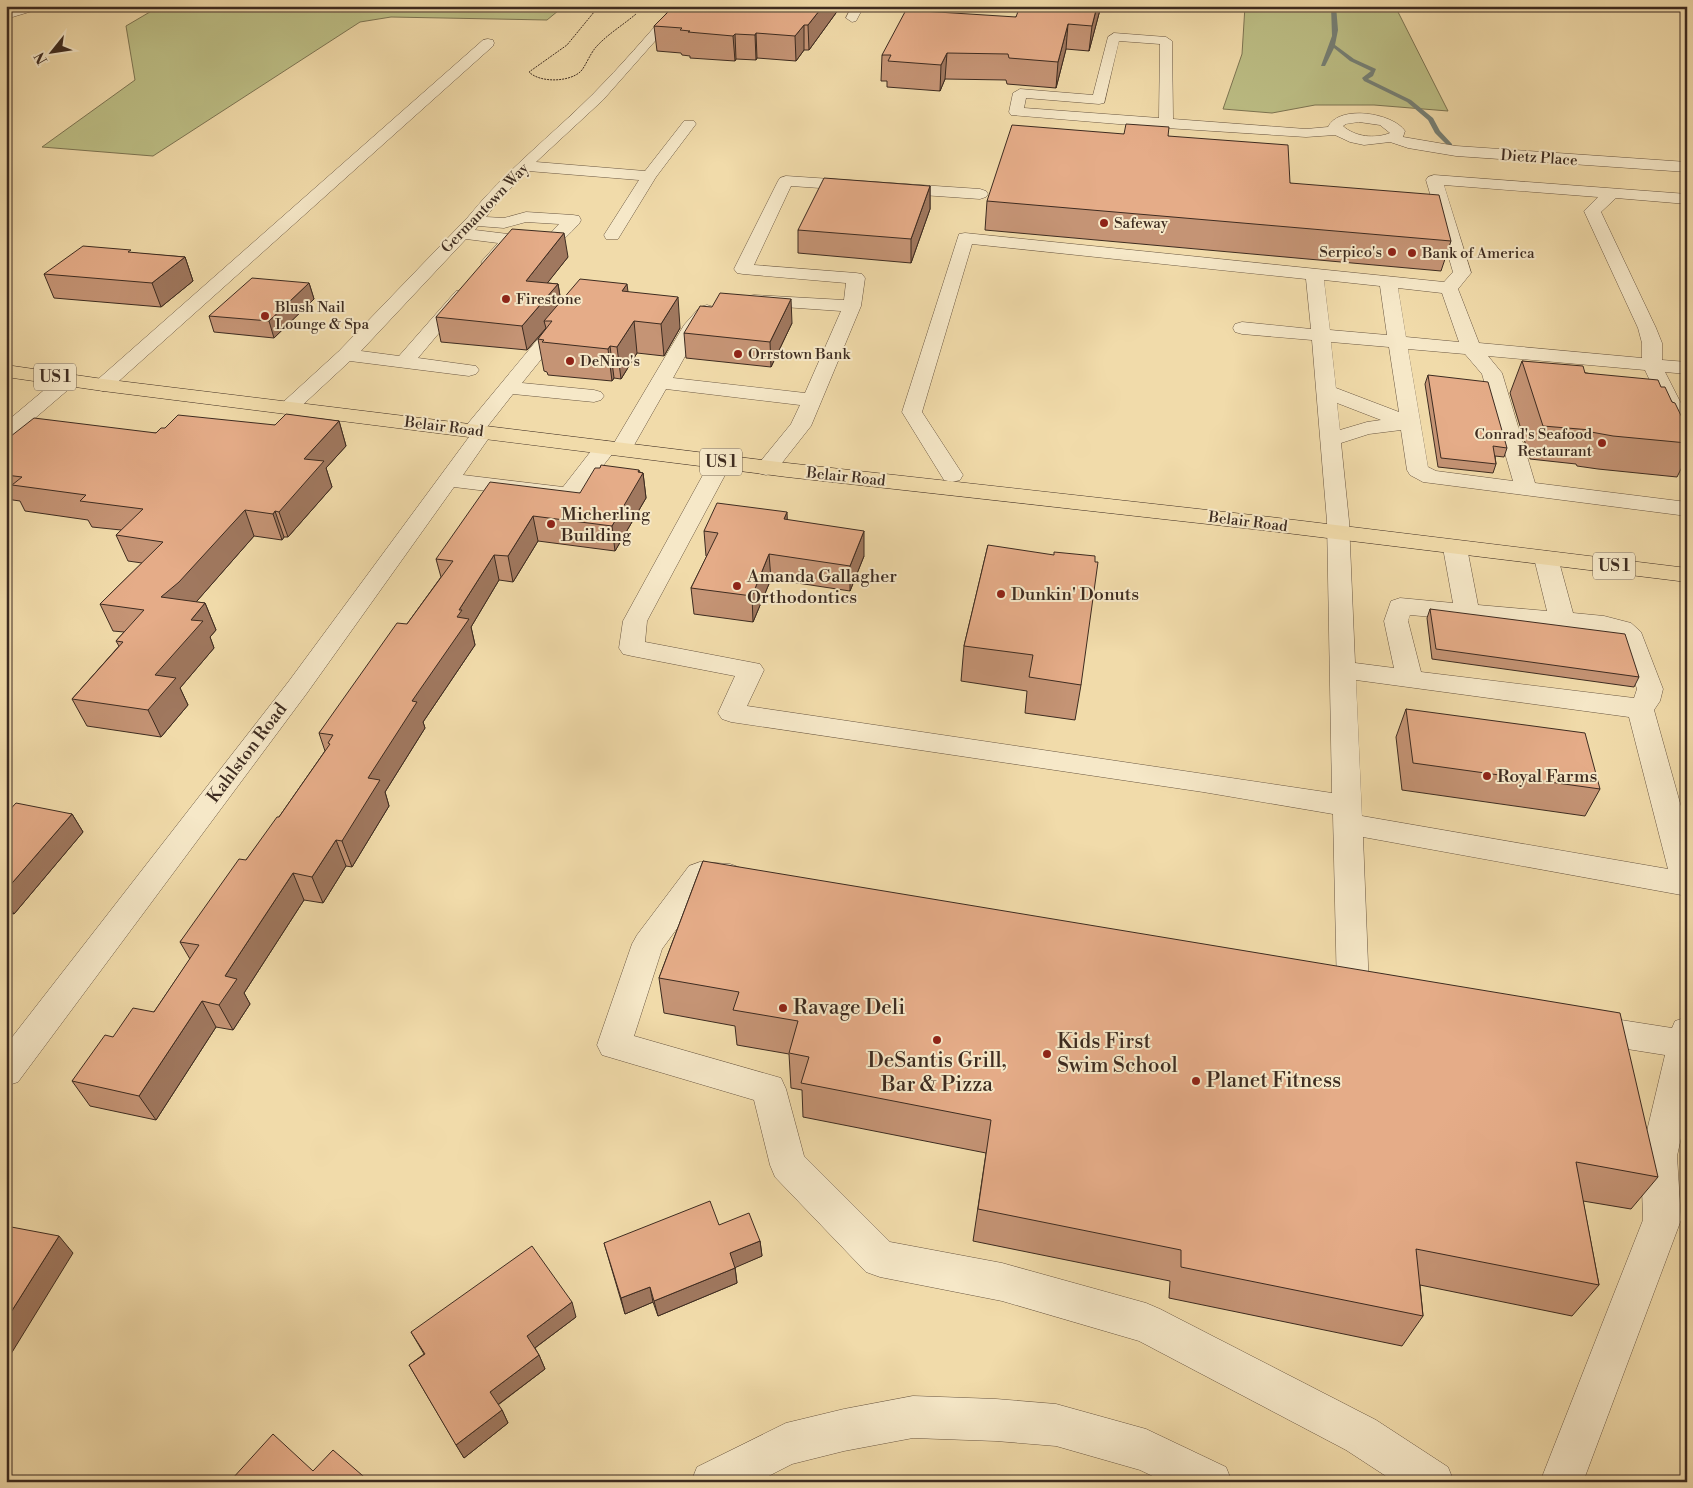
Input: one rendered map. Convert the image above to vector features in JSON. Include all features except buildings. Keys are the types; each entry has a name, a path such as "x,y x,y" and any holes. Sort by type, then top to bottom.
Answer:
{"highway":[{"name":"Belair Road","path":"6,370 288,408 766,468 1546,558 1685,578"}],"street":[{"path":"6,15 35,6"},
{"name":"Germantown Way","path":"288,408 346,355 493,197 598,97 680,6"},
{"path":"852,18 858,6"},
{"path":"1166,124 1166,41 1114,37 1099,100 1020,93 1016,112 1166,124 1306,133 1338,130 1335,126 1342,120 1370,118 1395,127 1398,131 1392,138"},
{"path":"103,384 488,43"},
{"path":"612,235 649,176 689,124"},
{"name":"Dietz Place","path":"1338,130 1358,139 1378,140 1392,138 1408,144 1456,151 1687,167"},
{"path":"524,166 649,176"},
{"path":"1449,288 1462,273 1434,180 1687,199"},
{"path":"766,468 801,426 852,306 856,278 743,269 786,181 980,194"},
{"path":"1611,194 1592,211 1648,328 1652,343 1652,365 1687,437"},
{"path":"526,217 573,220 551,242 510,239 467,227 504,223 526,217"},
{"path":"952,475 912,412 965,238 1449,288"},
{"path":"404,362 510,239"},
{"path":"1313,274 1316,282 1338,534 1348,815 1368,992 1318,980"},
{"path":"1388,282 1396,342 1418,470 1431,477 1687,509"},
{"path":"1449,288 1471,349 1492,373 1526,489"},
{"path":"448,480 569,494 614,448 660,382 691,329 706,311 745,300 852,306"},
{"name":"Kahlston Road","path":"6,1071 298,687 448,480 478,431 509,388 576,306"},
{"path":"1242,328 1687,368"},
{"path":"346,355 469,370"},
{"path":"6,433 69,379"},
{"path":"660,382 812,400"},
{"path":"509,388 594,396"},
{"path":"1326,391 1368,409 1410,423"},
{"path":"1330,439 1367,428 1410,423"},
{"path":"721,462 636,621 632,648 751,670 731,713 1259,790 1348,815 1687,884 1640,709 1650,689 1632,638 1622,629 1604,624 1400,606 1396,621 1410,679"},
{"path":"1455,548 1466,612"},
{"path":"1546,558 1562,620"},
{"path":"1343,670 1640,709"},
{"path":"764,881 735,876 700,874 648,944 614,1045 768,1089 788,1165 880,1259 1002,1282 1146,1323 1361,1435 1433,1482"},
{"path":"1554,1023 1685,1038 1659,1156 1662,1220 1561,1482"},
{"path":"712,1482 786,1444 844,1430 912,1417 1056,1424 1146,1450 1211,1482"}],"path":[{"path":"599,6 567,45 529,72 532,75 554,79 577,75 582,72 584,61 588,55 600,42 641,10"}],"green space":[{"path":"160,6 564,6 547,20 391,17 360,22 153,156 42,147 135,80 126,26"},
{"path":"1245,6 1395,6 1448,111 1374,105 1315,105 1272,113 1223,109 1242,54"}],"waterway":[{"path":"1323,65 1334,42 1335,23 1333,6"},
{"path":"1335,46 1352,60 1374,70 1371,75 1365,78 1366,80 1409,101 1431,119 1437,132 1450,145"}],"place":[{"name":"Safeway","path":"1104,223"},
{"name":"Serpico's","path":"1392,252"},
{"name":"Bank of America","path":"1412,253"},
{"name":"Firestone","path":"506,299"},
{"name":"Blush Nail Lounge & Spa","path":"265,316"},
{"name":"Orrstown Bank","path":"738,354"},
{"name":"DeNiro's","path":"570,361"},
{"name":"Conrad's Seafood Restaurant","path":"1602,443"},
{"name":"Micherling Building","path":"551,524"},
{"name":"Amanda Gallagher Orthodontics","path":"737,586"},
{"name":"Dunkin' Donuts","path":"1001,594"},
{"name":"Royal Farms","path":"1487,776"},
{"name":"Ravage Deli","path":"783,1008"},
{"name":"DeSantis Grill, Bar & Pizza","path":"937,1040"},
{"name":"Kids First Swim School","path":"1047,1054"},
{"name":"Planet Fitness","path":"1196,1081"}]}
